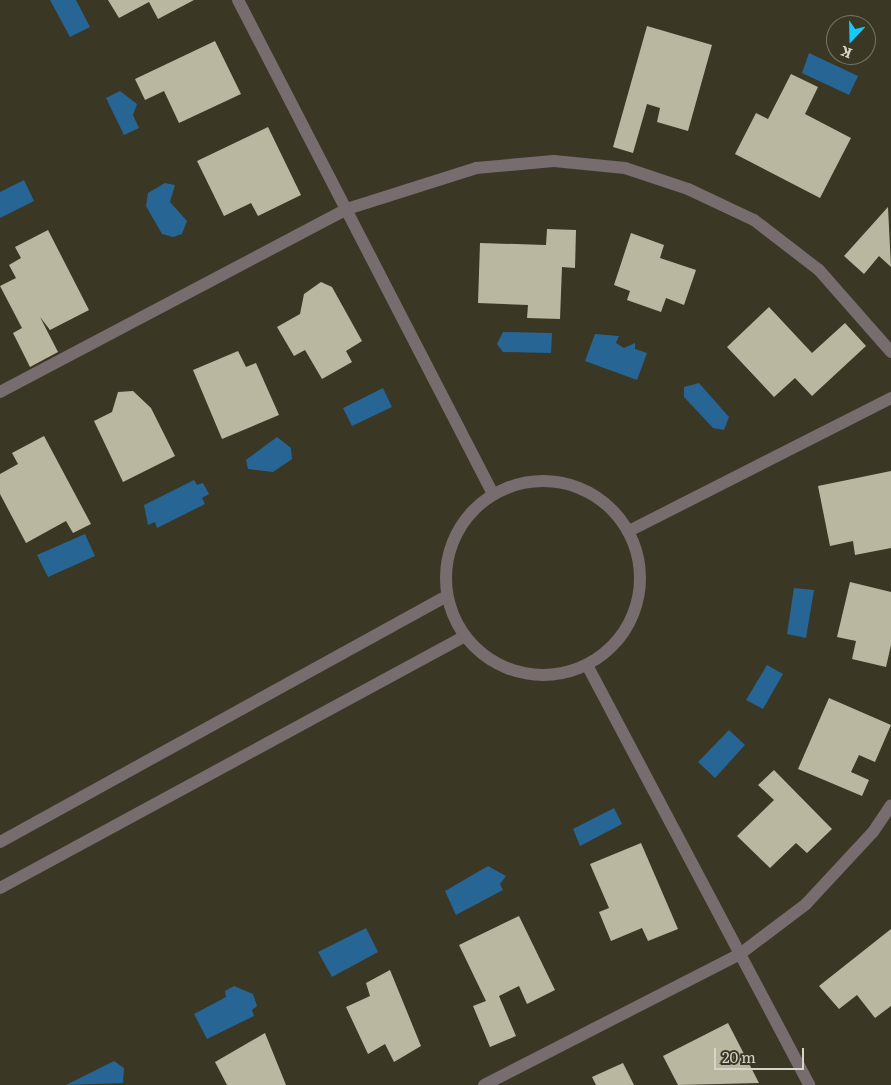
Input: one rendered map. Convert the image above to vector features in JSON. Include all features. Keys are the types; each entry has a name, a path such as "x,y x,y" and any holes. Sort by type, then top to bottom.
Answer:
{"street":[{"path":"238,0 493,494"},
{"path":"0,392 347,209 476,168 554,161 625,168 688,189 754,220 819,270 891,352"},
{"path":"629,532 891,398"},
{"path":"551,481 580,488 605,504 629,532 640,577 637,604 621,636 587,665 561,673 534,675 484,656 465,636 447,596 446,566 454,538 470,513 493,494 521,484 551,481"},
{"path":"0,842 447,596"},
{"path":"0,888 465,636"},
{"path":"587,665 809,1085"},
{"path":"484,1085 740,954 806,904 873,832 891,805"}],"water":[{"path":"50,0 76,0 90,27 70,37"},
{"path":"809,53 826,61 826,65 835,65 858,76 849,95 802,73"},
{"path":"120,91 137,104 133,115 139,128 124,135 106,98"},
{"path":"24,180 34,201 0,218 0,192"},
{"path":"165,183 175,185 170,202 187,221 182,234 173,237 162,234 146,206 148,193"},
{"path":"503,332 552,333 551,353 503,352 497,344"},
{"path":"595,334 619,336 616,343 624,348 635,343 635,349 647,353 637,380 585,361"},
{"path":"699,383 729,417 724,430 713,428 684,397 684,387"},
{"path":"383,388 392,407 352,426 343,408"},
{"path":"277,437 291,448 292,459 273,472 248,469 246,460"},
{"path":"194,480 197,485 203,483 209,494 202,498 205,504 157,528 155,522 148,525 144,505"},
{"path":"85,534 95,556 48,577 37,555"},
{"path":"794,588 814,590 806,638 787,634"},
{"path":"767,665 783,674 763,709 746,700"},
{"path":"729,730 745,745 715,778 698,762"},
{"path":"614,808 622,824 580,846 573,829"},
{"path":"488,866 506,876 500,884 503,890 456,915 445,891"},
{"path":"366,928 378,952 332,977 318,952"},
{"path":"234,986 253,994 257,1006 252,1010 254,1016 207,1039 194,1014 226,997 225,991"},
{"path":"114,1061 124,1068 123,1083 66,1085"}],"building":[{"path":"108,0 194,0 158,19 149,2 119,18"},
{"path":"647,26 712,45 688,131 657,122 660,108 647,104 633,153 613,147"},
{"path":"215,41 241,94 179,123 164,91 145,100 135,79"},
{"path":"791,74 818,87 805,114 851,138 820,198 735,154 756,113 768,119"},
{"path":"268,127 301,195 258,216 251,203 224,216 197,161"},
{"path":"888,207 891,267 879,256 864,274 844,256"},
{"path":"547,229 576,230 575,268 562,267 560,319 527,318 528,305 478,303 480,243 546,245"},
{"path":"48,230 89,310 50,330 40,317 58,352 30,367 13,333 22,328 0,286 16,278 9,265 21,258 15,247"},
{"path":"631,233 664,245 660,258 696,270 684,305 666,298 661,312 627,300 630,291 614,285"},
{"path":"321,282 332,287 362,341 346,351 352,362 322,379 305,350 294,356 277,327 300,314 304,294"},
{"path":"769,307 812,353 845,323 866,346 812,396 795,378 774,397 727,347"},
{"path":"238,351 246,367 256,363 279,415 222,439 193,370"},
{"path":"133,391 151,408 175,456 123,482 94,421 112,412 118,392"},
{"path":"44,436 91,524 73,533 66,521 26,543 0,494 0,474 18,464 12,453"},
{"path":"891,471 891,548 855,555 853,541 830,546 818,486"},
{"path":"850,582 891,592 891,645 886,667 852,659 856,641 837,637"},
{"path":"829,698 891,725 875,762 859,755 851,772 869,780 862,796 798,769"},
{"path":"774,770 832,829 807,853 796,843 770,868 737,836 774,800 758,785"},
{"path":"641,843 678,929 648,941 642,928 611,941 599,912 609,908 590,864"},
{"path":"519,916 555,990 527,1004 519,986 499,996 516,1036 490,1047 473,1006 486,1001 459,945"},
{"path":"891,929 891,1006 875,1018 857,995 839,1009 819,986"},
{"path":"390,970 421,1046 394,1062 385,1044 368,1054 346,1007 370,996 366,983"},
{"path":"728,1023 759,1083 678,1085 663,1056"},
{"path":"265,1033 286,1085 227,1085 215,1062"},
{"path":"623,1063 634,1085 596,1085 592,1077"}]}
